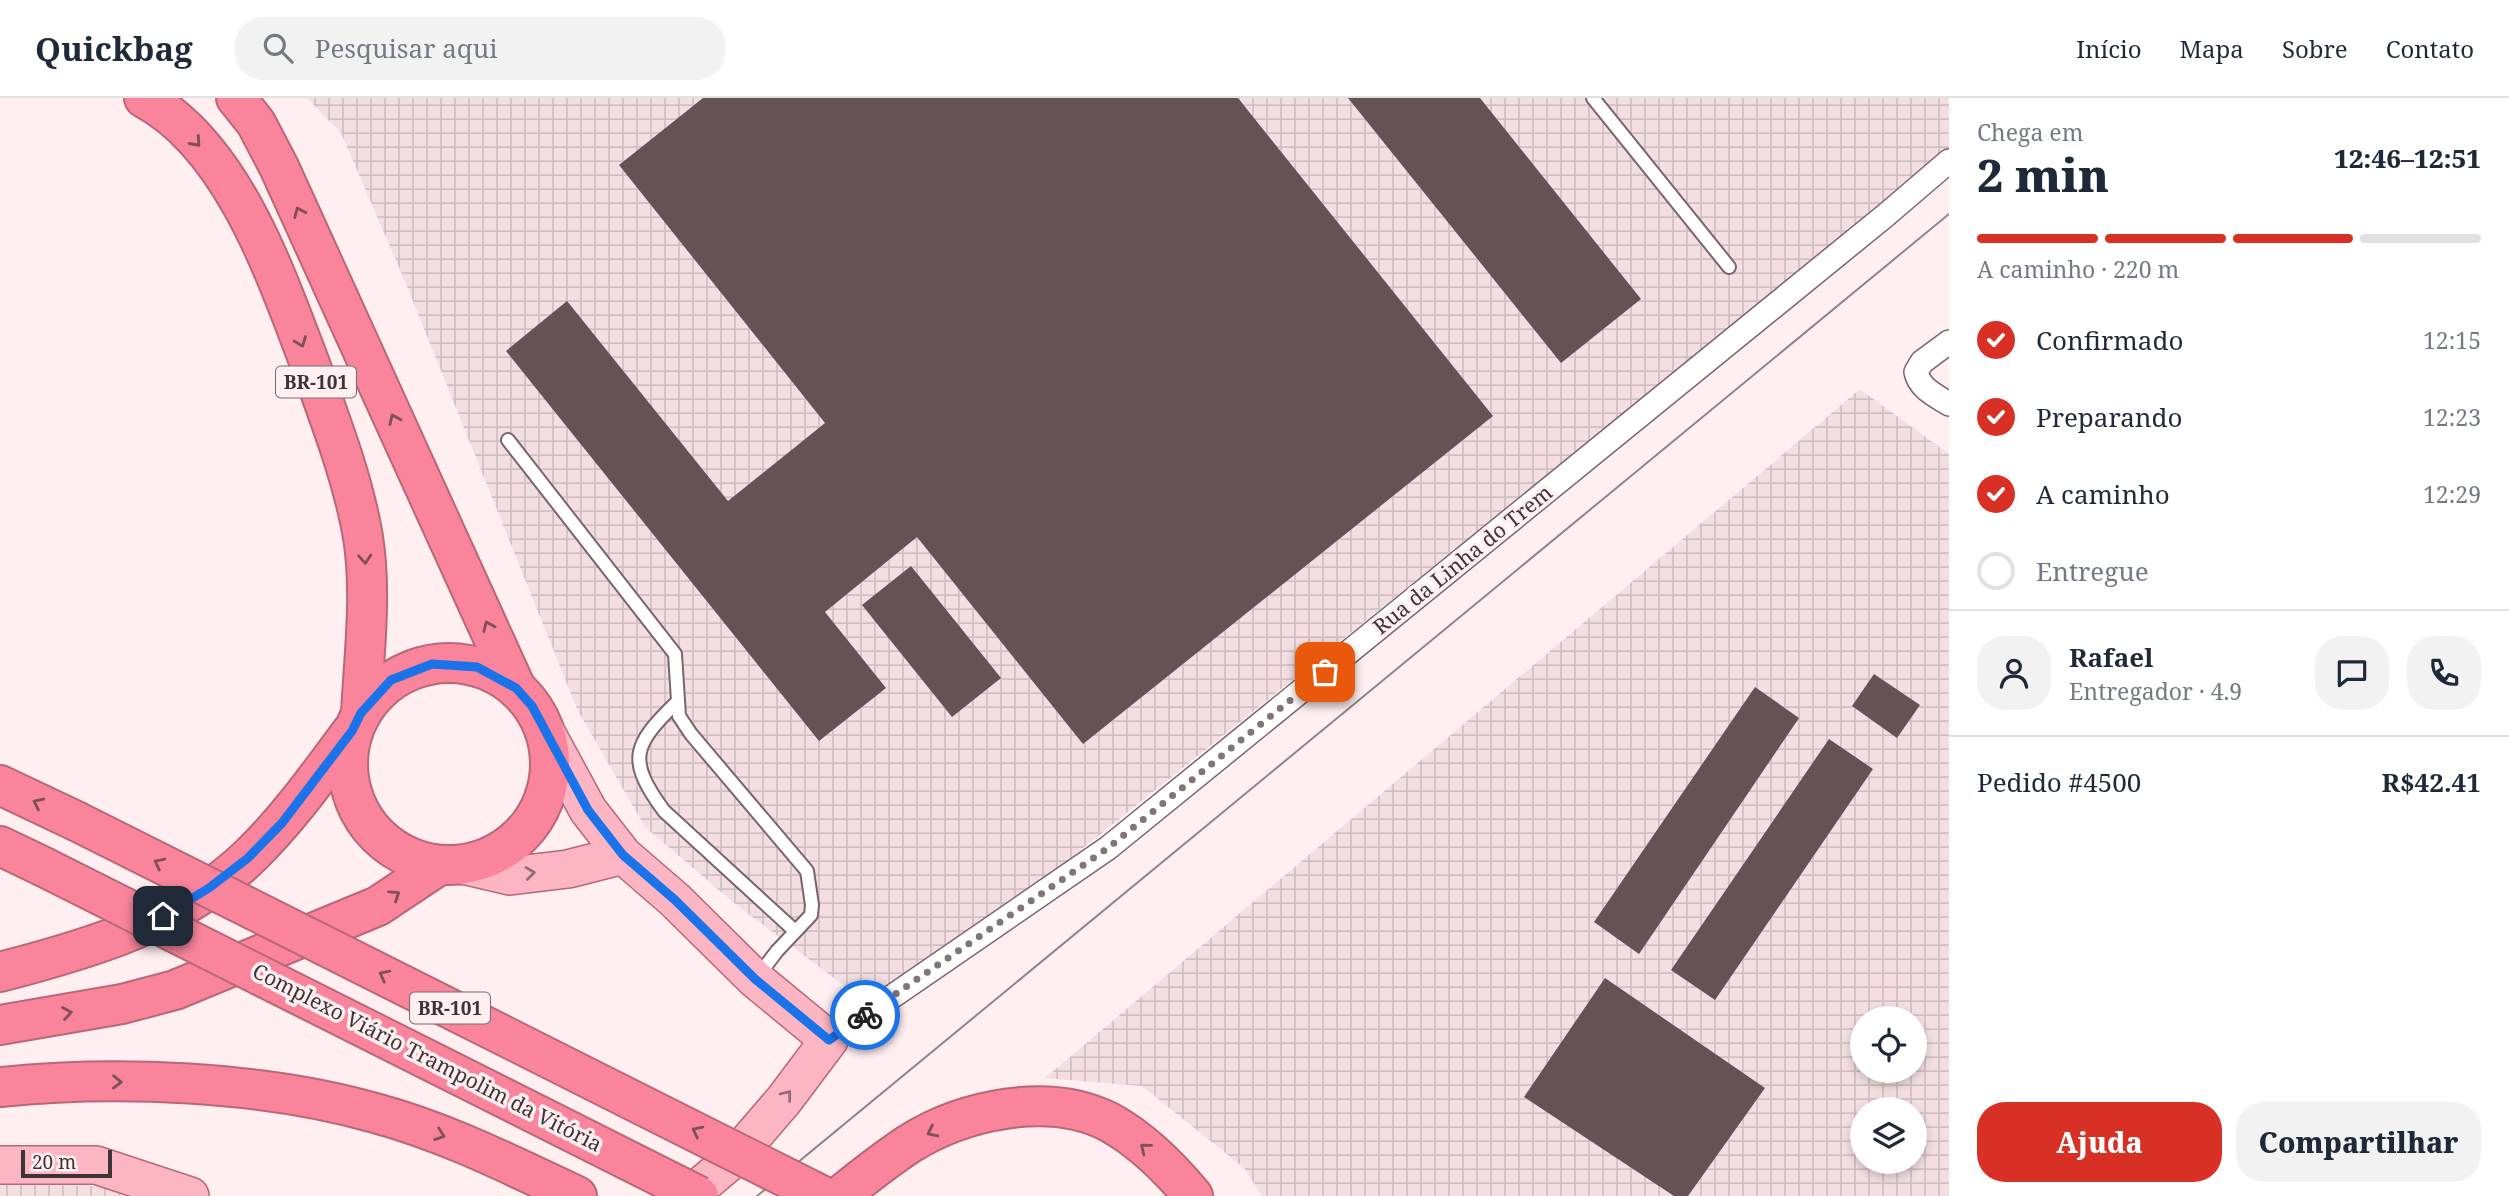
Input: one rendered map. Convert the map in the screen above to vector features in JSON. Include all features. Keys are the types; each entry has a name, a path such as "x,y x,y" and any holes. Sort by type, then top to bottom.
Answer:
{"highway":[{"name":"BR-101","path":"144,98 158,105 187,132 213,161 238,198 261,242 334,429 363,537 366,586 357,722"},
{"path":"0,1025 122,1004 175,990 378,906 450,866 506,849 537,816 551,772 543,727 532,706 516,688 279,167 256,123 236,98"},
{"path":"0,972 87,949 148,925 209,888 248,858 282,823 391,680 432,664 477,667 516,688"},
{"path":"357,722 347,767 355,802 374,833 403,855 450,866"},
{"name":"BR-101","path":"0,785 824,1196"},
{"name":"Complexo Viário Trampolim da Vitória","path":"0,846 699,1196"},
{"path":"0,1087 113,1081 274,1092 375,1112 472,1146 577,1196"},
{"path":"840,1196 910,1143 954,1122 993,1110 1032,1107 1070,1110 1107,1121 1143,1144 1173,1172 1193,1196"}],"main road":[{"path":"543,727 588,810 623,855 675,900 755,979 829,1040 784,1100 735,1157 689,1196"},
{"path":"450,866 510,876 568,869 623,855"},
{"path":"0,1165 96,1165 190,1196"}],"street":[{"name":"Rua da Linha do Trem","path":"829,1040 1108,848 1949,161"},
{"path":"1949,342 1917,367 1916,372 1918,380 1926,389 1949,404"}],"lane":[{"path":"1593,98 1729,267"},
{"path":"508,440 675,654 679,716 691,734 807,871 811,915 755,979"},
{"path":"677,702 652,726 640,744 638,762 646,787 664,811 795,932"}],"shaded area":[{"path":"307,98 1949,98 1949,152 879,1012 734,903 645,827 578,711 404,279 341,133"},
{"path":"1860,389 1949,454 1949,1196 1262,1196 1244,1168 1142,1086 1045,1078"},
{"path":"0,1184 103,1186 124,1196 0,1196"}],"building":[{"path":"703,98 1238,98 1493,416 1083,744 917,537 825,612 886,688 819,741 506,351 567,301 728,501 825,423 619,165"},
{"path":"1348,98 1480,98 1641,299 1561,363"},
{"path":"911,566 1001,678 952,717 862,605"},
{"path":"1874,674 1920,705 1897,738 1852,706"},
{"path":"1755,687 1799,718 1639,954 1594,922"},
{"path":"1829,739 1873,769 1715,1000 1671,970"},
{"path":"1605,978 1765,1088 1688,1196 1674,1196 1524,1097"}],"tram line":[{"path":"757,1196 1949,214"}],"way so far":[{"path":"865,1015 1108,848 1325,672"}],"route":[{"path":"163,916 209,888 248,858 282,823 352,731 361,713 391,680 432,664 477,667 516,688 532,706 588,810 623,855 675,900 755,979 829,1040 865,1015"}]}
